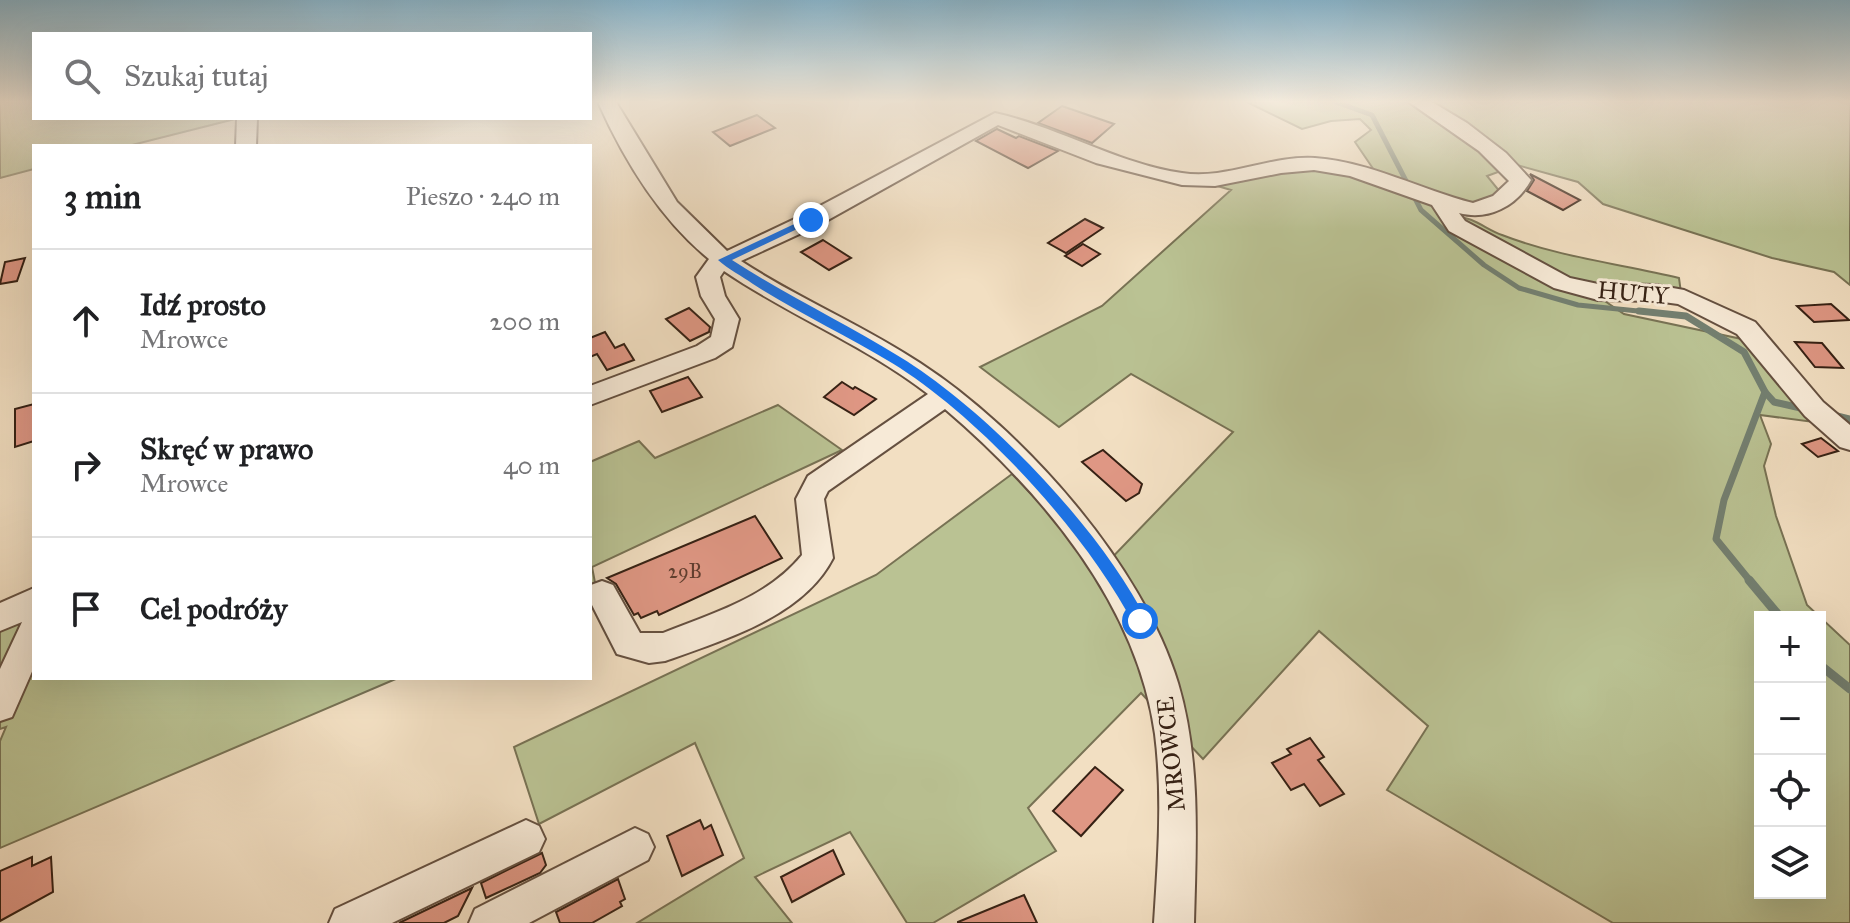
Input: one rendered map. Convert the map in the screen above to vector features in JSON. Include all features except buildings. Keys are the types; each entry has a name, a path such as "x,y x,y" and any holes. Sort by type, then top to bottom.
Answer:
{"street":[{"name":"MROWCE","path":"632,145 667,204 693,234 724,260 764,286 881,351 946,395 1001,444 1074,524 1105,564 1140,621 1165,690 1174,738 1178,790 1174,923"},
{"path":"592,395 706,352 723,341 727,319 713,296 708,277 712,269 724,260 811,220 933,145"},
{"path":"1072,145 1183,179 1218,181 1296,164 1345,168 1466,209 1482,209 1516,190 1520,180 1479,145"},
{"name":"HUTY","path":"1430,195 1457,226 1562,283 1598,292 1656,293 1684,298 1746,328 1814,409 1850,440"},
{"path":"602,594 629,644 649,649 665,647 780,596 798,583 818,558 810,499 818,484 946,395"},
{"path":"0,618 32,602"},
{"path":"0,706 32,634"},
{"path":"349,923 526,839"},
{"path":"489,923 635,847"}],"green space":[{"path":"0,145 32,145 32,170 0,178"},
{"path":"1357,145 1850,145 1850,285 1834,272 1772,258 1603,204 1578,182 1517,165 1487,176 1501,193 1487,202 1468,204 1376,173"},
{"path":"1311,166 1343,170 1431,198 1457,228 1596,295 1624,314 1751,341 1821,423 1760,415 1771,444 1764,466 1776,516 1807,605 1814,611 1754,611 1754,899 1826,899 1826,623 1850,645 1850,923 1613,923 1387,790 1428,726 1319,631 1203,759 1141,693 1028,808 1056,851 933,923 907,923 850,832 755,877 792,923 637,923 744,858 695,743 539,824 514,747 876,575 1012,474 1102,568 1233,432 1131,374 1059,427 980,367 1102,306 1231,190 1214,185"},
{"path":"1456,217 1545,249 1679,278 1681,293 1569,282"},
{"path":"778,405 842,450 592,567 592,461 639,441 655,458"},
{"path":"592,567 597,593 592,595"},
{"path":"22,619 8,659 32,653 32,680 393,680 0,848 0,741 6,727 0,729 0,629"}],"waterway":[{"path":"1388,145 1421,210 1484,265 1519,288 1578,305 1655,313"},
{"path":"1639,311 1655,313"},
{"path":"1655,313 1686,316 1744,352 1765,392"},
{"path":"1751,582 1716,539 1724,500 1765,392"},
{"path":"1765,392 1774,402 1805,409"},
{"path":"1833,415 1850,419"},
{"path":"1749,580 1775,611"},
{"path":"1826,670 1850,689"}],"route":[{"path":"811,220 724,260 898,361 967,413 1009,452 1081,532 1125,594 1140,621"}]}
